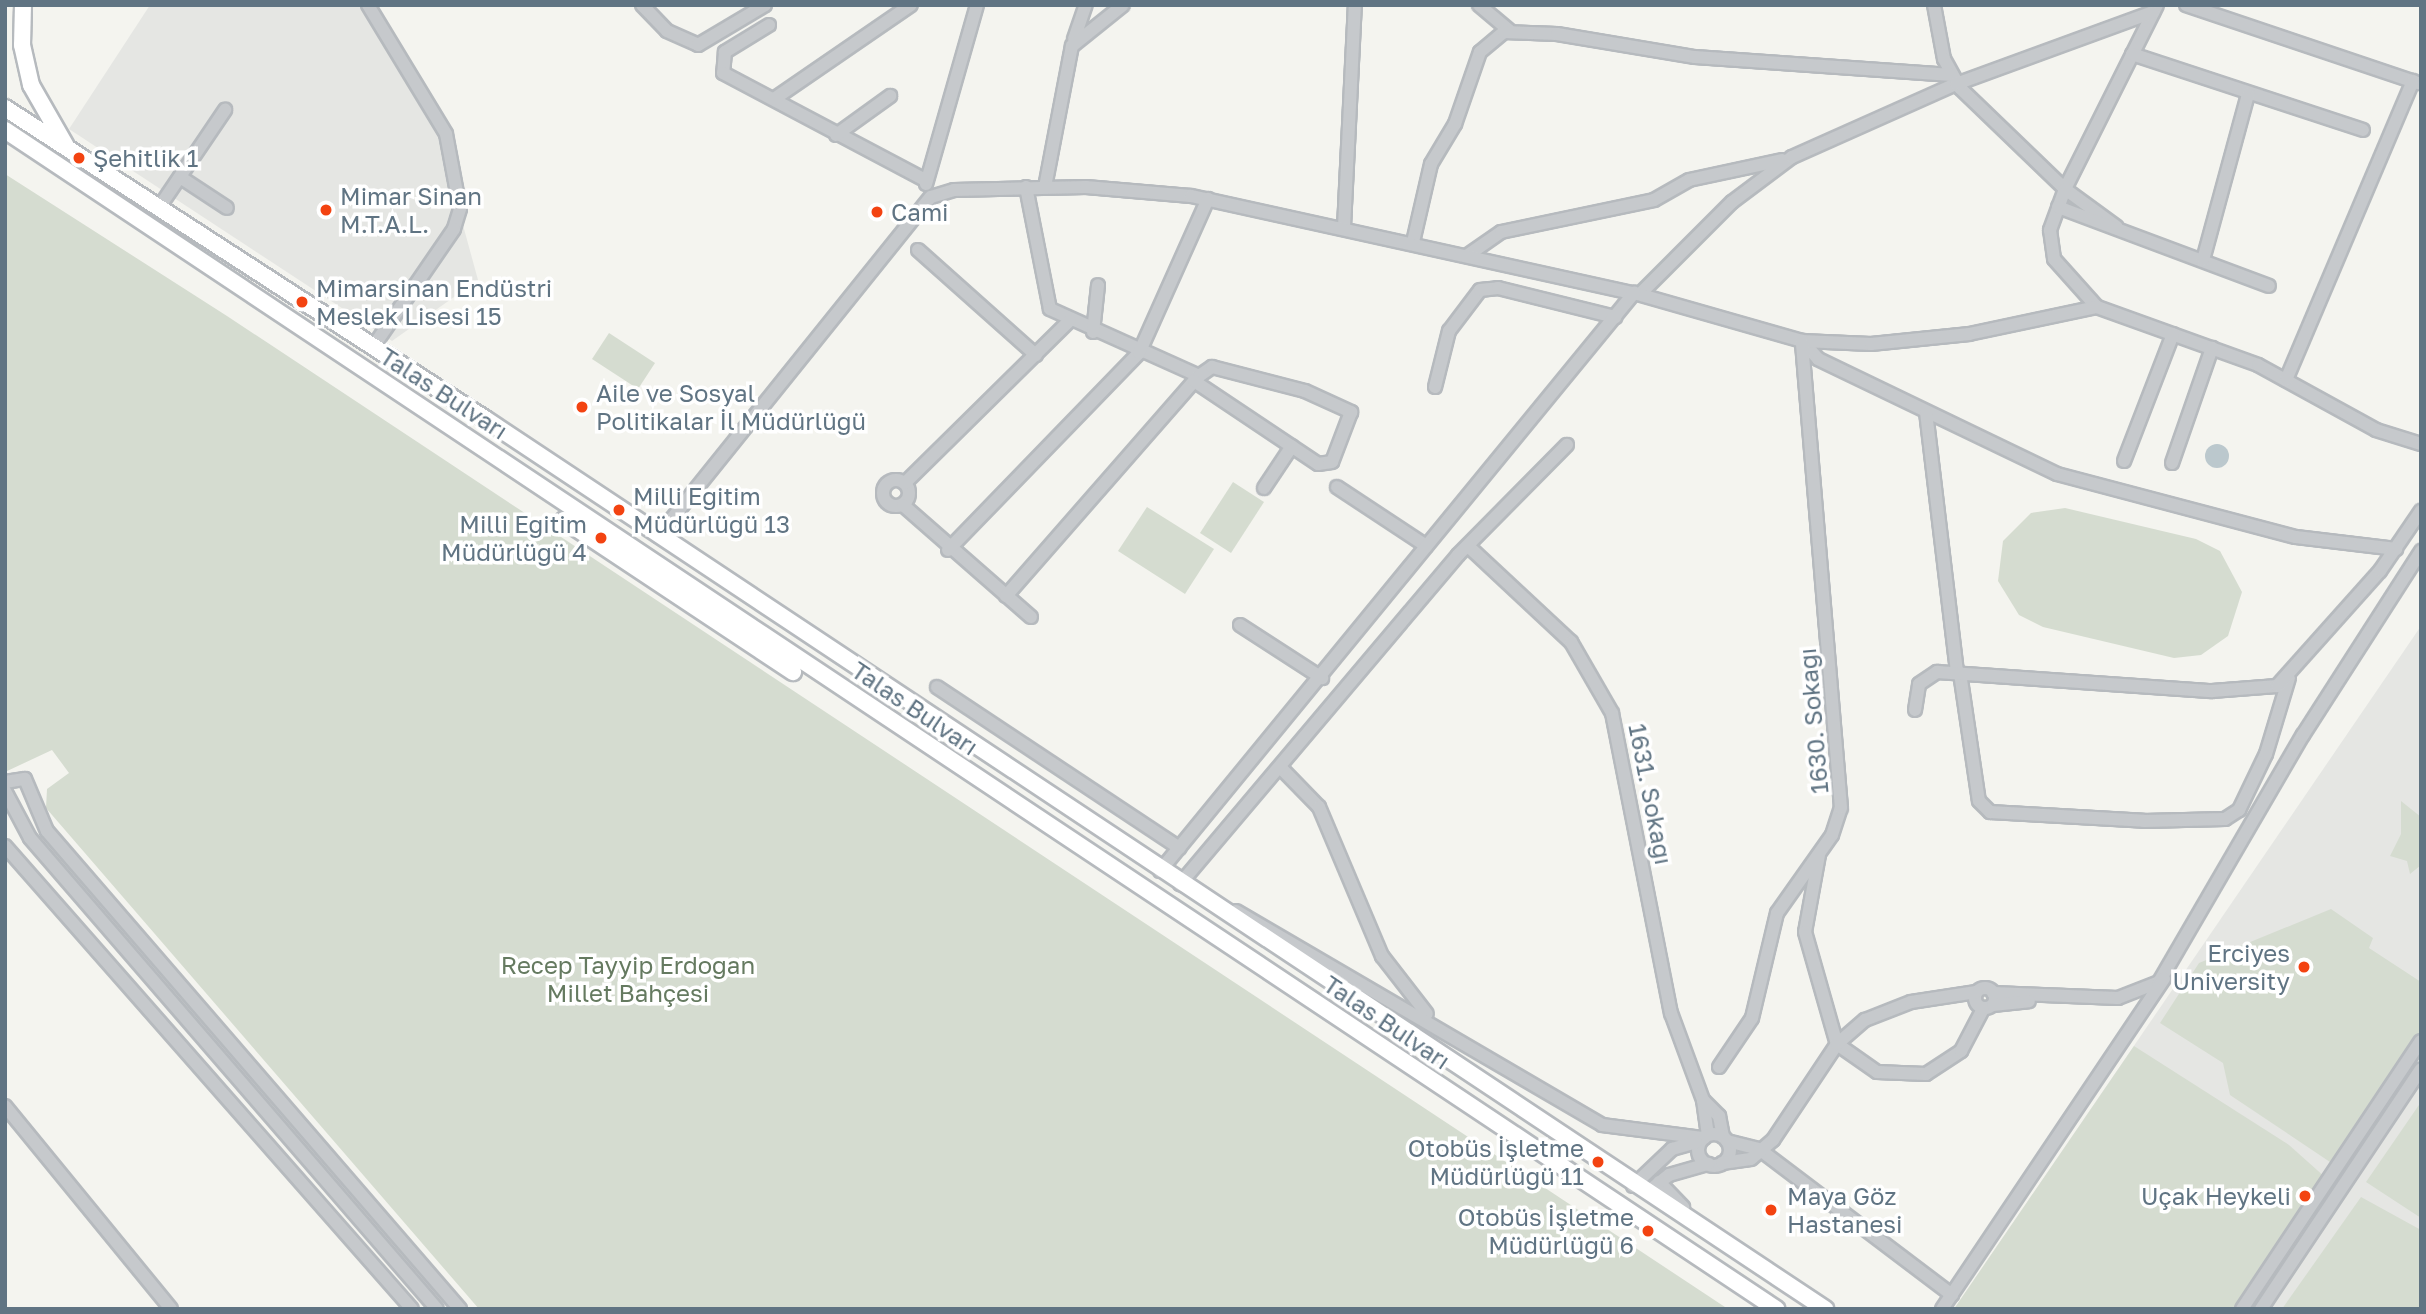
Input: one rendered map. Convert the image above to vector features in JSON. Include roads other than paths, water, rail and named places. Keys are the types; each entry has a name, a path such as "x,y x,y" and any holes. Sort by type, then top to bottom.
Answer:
{"main road":[{"path":"23,5 22,45 31,85 69,152"},
{"name":"Talas Bulvarı","path":"5,108 373,347 1633,1186 1825,1309"},
{"name":"Talas Bulvarı","path":"5,131 131,220 1776,1309"},
{"path":"5,143 51,166"},
{"path":"131,220 207,282 1758,1309"}],"street":[{"path":"368,5 446,134 460,209 454,229 373,347"},
{"path":"642,5 667,31 698,45 765,5"},
{"path":"774,99 911,5"},
{"path":"931,197 925,180 977,5"},
{"path":"1045,187 1072,46 1086,5"},
{"path":"1072,46 1123,5"},
{"path":"1344,227 1355,5"},
{"path":"1479,5 1510,31 1695,57 1954,79"},
{"path":"1934,5 1954,79 2065,190 2117,227"},
{"path":"2186,5 2417,82 2286,380"},
{"path":"1160,871 1322,678 1426,546 1615,317 1732,202 1792,157 1954,79 2155,9"},
{"path":"2155,9 2058,207 2049,237 2054,259 2097,307 2212,348 2286,380 2376,430 2421,444"},
{"path":"769,25 725,52 720,66 836,135 925,180"},
{"path":"1413,242 1431,164 1455,124 1480,52 1510,31"},
{"path":"2132,54 2363,130"},
{"path":"2203,260 2248,94"},
{"path":"836,135 890,96"},
{"path":"158,209 225,110"},
{"path":"1468,255 1501,232 1654,200 1689,180 1792,157"},
{"path":"180,177 227,208"},
{"path":"1006,596 1196,378 1212,367 1305,391 1351,412 1330,464 1321,466 1196,378 1069,321 1043,297 1026,187"},
{"path":"658,536 931,197 967,188 1045,187 1208,199 1413,242 1637,294 1802,341 1871,344 1969,334 2097,307"},
{"path":"948,550 1139,353 1208,199"},
{"path":"2058,207 2269,286"},
{"path":"918,250 1036,355"},
{"path":"1093,332 1098,285"},
{"path":"1435,387 1449,331 1480,290 1498,288 1615,317"},
{"path":"905,483 1069,321"},
{"path":"2124,461 2173,334"},
{"path":"1802,341 1818,359 2001,451 2116,493 2296,537 2396,549"},
{"name":"1630. Sokağı","path":"1719,1067 1752,1018 1777,913 1836,826 1842,798 1802,341"},
{"path":"2172,463 2212,348"},
{"path":"1926,412 1958,673 1979,801 1990,812 2144,821 2225,819 2239,810 2266,754 2289,678 2396,549 2421,510"},
{"path":"1567,444 1468,545 1180,884 1268,926 1431,1020 1591,1119 1653,1135 1725,1139 1759,1149 1952,1295"},
{"path":"1264,488 1292,446"},
{"path":"905,483 893,480 883,489 886,502 903,505 948,550 1031,617"},
{"path":"903,505 909,495 905,483"},
{"path":"1337,487 1426,546"},
{"name":"1631. Sokağı","path":"1468,545 1562,632 1605,696 1618,730 1673,1018 1703,1100 1704,1138 1698,1152 1708,1164"},
{"path":"1942,1309 2162,989 2165,975 2303,735 2421,551"},
{"path":"1240,625 1322,678"},
{"path":"1914,710 1914,694 1925,677 1958,673 2212,691 2264,691 2289,678"},
{"path":"937,687 1179,848"},
{"path":"1280,767 1319,807 1382,956 1431,1020"},
{"path":"5,782 25,779 47,831 460,1309"},
{"path":"5,790 7,805 30,838 437,1309"},
{"path":"7,805 34,804"},
{"path":"5,846 412,1309"},
{"path":"1820,851 1805,932 1837,1044 1877,1072 1926,1074 1961,1051 1984,1000"},
{"path":"1649,1196 1659,1182 1708,1164 1745,1161 1777,1134 1837,1044 1880,1012 1937,999 2131,997 2165,975"},
{"path":"2242,1309 2421,1041"},
{"path":"2261,1309 2421,1069"},
{"name":"1631. Sokağı","path":"1703,1100 1719,1116 1725,1139"},
{"path":"5,1106 171,1309"},
{"path":"1653,1135 1665,1154"},
{"path":"1633,1186 1665,1154 1704,1138"},
{"path":"1722,1163 1725,1139"},
{"path":"1659,1182 1672,1199 1775,1277"},
{"path":"2301,1220 2312,1218 2313,1229"}],"place":[{"name":"Şehitlik 1","path":"79,158"},
{"name":"Mimar Sinan M.T.A.L.","path":"326,210"},
{"name":"Cami","path":"877,212"},
{"name":"Mimarsinan Endüstri Meslek Lisesi 15","path":"302,302"},
{"name":"Aile ve Sosyal Politikalar İl Müdürlüğü","path":"582,407"},
{"name":"Milli Eğitim Müdürlüğü 13","path":"619,510"},
{"name":"Milli Eğitim Müdürlüğü 4","path":"601,538"},
{"name":"Erciyes University","path":"2304,967"},
{"name":"Otobüs İşletme Müdürlüğü 11","path":"1598,1162"},
{"name":"Uçak Heykeli","path":"2305,1196"},
{"name":"Maya Göz Hastanesi","path":"1771,1210"},
{"name":"Otobüs İşletme Müdürlüğü 6","path":"1648,1231"}],"park label":[{"name":"Recep Tayyip Erdoğan Millet Bahçesi","path":"628,979"}]}
